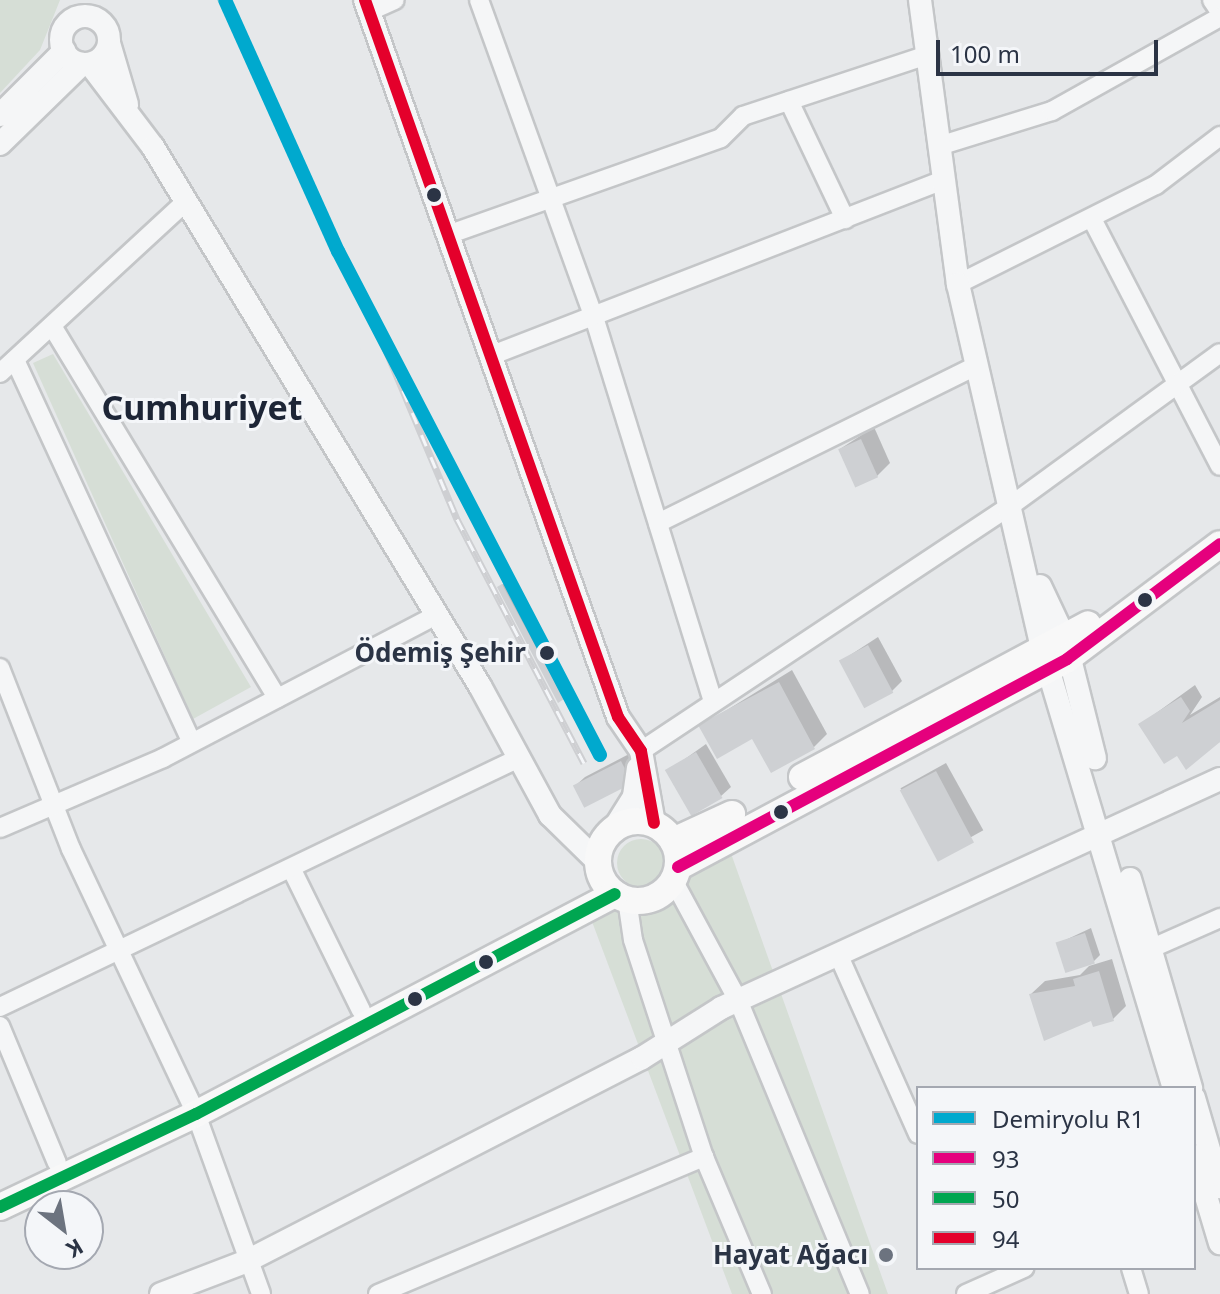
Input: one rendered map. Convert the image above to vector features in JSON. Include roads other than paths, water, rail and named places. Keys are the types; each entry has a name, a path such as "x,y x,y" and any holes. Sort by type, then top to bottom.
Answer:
{"main road":[{"path":"611,884 615,827 663,832 1057,654 1220,527"},
{"path":"0,1190 192,1107 361,1010 611,884 653,898 675,874 1057,654 1220,544"},
{"path":"663,832 675,874"},
{"path":"0,1207 611,884"}],"street":[{"path":"69,0 67,23 79,60 108,94 127,104"},
{"path":"395,0 368,6 453,233 618,717 641,751 663,832"},
{"path":"479,0 594,317 713,701"},
{"path":"920,0 958,284 1026,555 1108,829 1173,1086"},
{"path":"939,146 1052,111 1220,15 1212,0"},
{"path":"67,23 88,15 103,21"},
{"path":"0,144 79,60 103,21"},
{"path":"103,21 127,104 436,615 550,815 611,884 669,1040 704,1157 762,1294"},
{"path":"453,233 721,138 743,116 927,55"},
{"path":"0,115 79,60"},
{"path":"789,101 845,219"},
{"path":"958,284 1092,219 1182,168 1220,136"},
{"path":"495,354 944,180"},
{"path":"0,373 185,202"},
{"path":"1092,219 1174,387 1220,466"},
{"path":"52,326 277,698"},
{"path":"615,827 634,796 641,751 1013,504 1220,353"},
{"path":"15,360 190,738"},
{"path":"658,523 978,365"},
{"path":"0,828 56,810 190,738 277,698 436,615"},
{"path":"0,668 118,955 192,1107 245,1262 261,1294"},
{"path":"0,1007 118,955 519,758"},
{"path":"161,1294 245,1262 669,1040 738,1000 1220,779"},
{"path":"1108,829 1150,949 1190,1086"},
{"path":"292,870 361,1010"},
{"path":"675,874 738,1000 860,1294"},
{"path":"1150,949 1220,918"},
{"path":"838,954 916,1130"},
{"path":"0,1026 57,1163"},
{"path":"1196,1114 1206,1192"},
{"path":"378,1294 704,1157"},
{"path":"1196,1162 1220,1243"},
{"path":"966,1294 982,1276 1014,1270"},
{"path":"1132,1270 1139,1294"}],"railway":[{"path":"375,324 457,519 584,763"}],"rail line":[{"name":"R1","path":"225,0 338,251 600,755"}],"place":[{"name":"Ödemiş Şehir","path":"547,653"},
{"name":"Hayat Ağacı","path":"886,1255"}],"district":[{"name":"Cumhuriyet","path":"202,408"}]}
